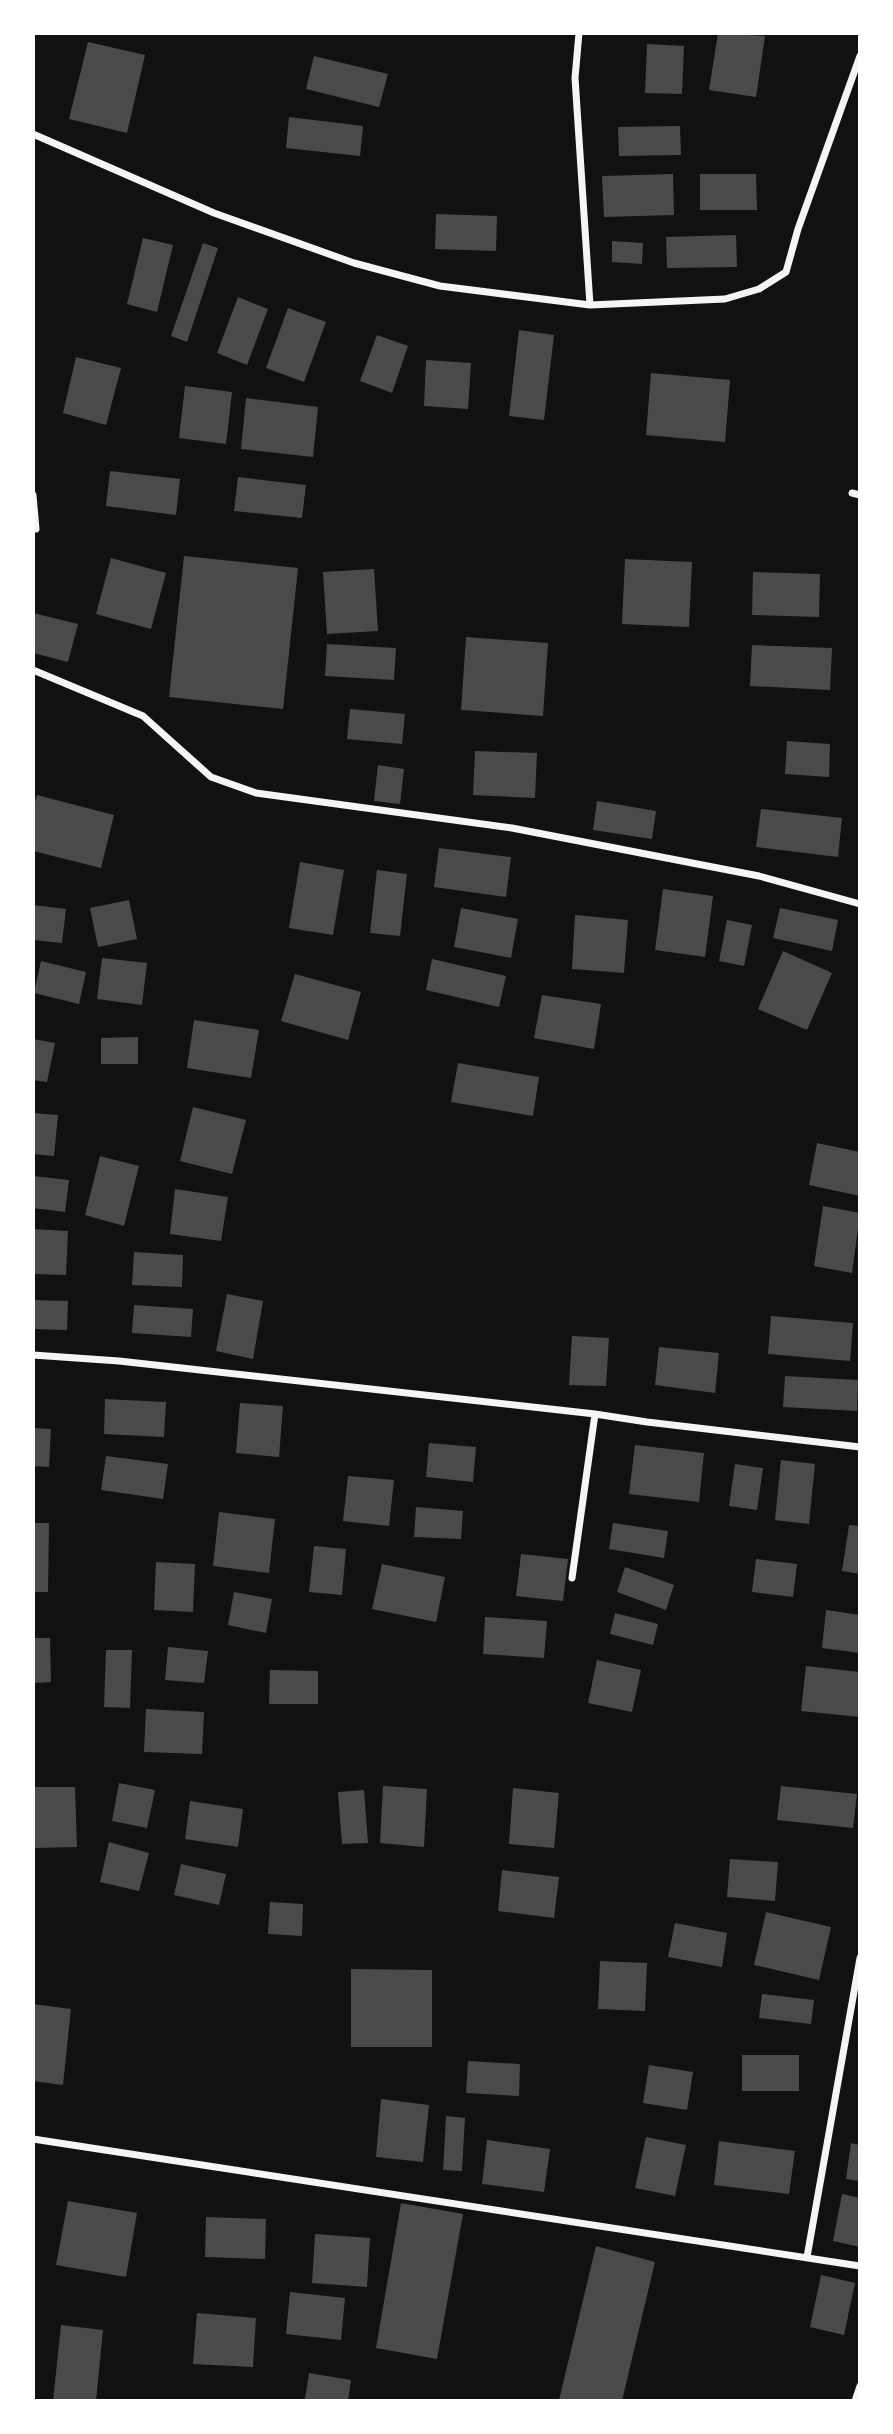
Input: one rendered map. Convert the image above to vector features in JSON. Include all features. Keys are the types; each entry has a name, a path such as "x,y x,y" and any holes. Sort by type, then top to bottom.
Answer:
{"street":[{"path":"579,33 575,78 590,305"},
{"path":"33,134 214,212 354,263 440,286 590,305 725,299 759,289 786,272 798,229 860,56"},
{"path":"33,495 36,528"},
{"path":"33,670 143,716 211,777 256,793 512,828 759,876 860,904"},
{"path":"33,1355 118,1360 595,1413 647,1422 860,1447"},
{"path":"572,1577 595,1413"},
{"path":"807,2257 860,1958"},
{"path":"33,2139 860,2266"},
{"path":"855,2401 860,2386"}],"building":[{"path":"718,33 765,36 756,97 709,90"},
{"path":"88,42 145,55 127,133 69,119"},
{"path":"647,44 684,46 682,94 645,93"},
{"path":"314,56 388,74 379,107 306,89"},
{"path":"289,117 363,126 360,156 286,148"},
{"path":"680,126 681,155 619,156 618,127"},
{"path":"673,174 674,215 604,217 602,176"},
{"path":"700,174 756,174 757,210 700,210"},
{"path":"436,214 497,216 496,251 435,249"},
{"path":"736,235 737,267 667,268 666,237"},
{"path":"143,238 173,245 157,312 127,304"},
{"path":"612,241 643,243 642,264 612,262"},
{"path":"203,243 218,248 187,342 171,336"},
{"path":"238,297 268,309 247,365 217,353"},
{"path":"288,308 326,322 304,382 266,368"},
{"path":"519,330 554,335 544,420 509,416"},
{"path":"377,335 408,346 392,393 360,381"},
{"path":"76,357 121,368 106,425 63,413"},
{"path":"426,360 471,363 468,409 424,406"},
{"path":"651,373 730,380 725,442 646,435"},
{"path":"185,386 232,392 226,444 179,438"},
{"path":"246,398 318,407 313,457 241,449"},
{"path":"110,471 180,479 176,515 106,506"},
{"path":"238,477 306,485 302,518 234,511"},
{"path":"184,556 298,568 283,709 169,697"},
{"path":"111,558 166,573 151,629 96,614"},
{"path":"625,559 692,562 689,627 622,624"},
{"path":"374,569 378,631 327,634 323,572"},
{"path":"753,572 820,574 819,617 752,615"},
{"path":"33,613 78,624 68,662 33,653"},
{"path":"466,637 548,643 543,716 461,710"},
{"path":"327,644 396,648 394,680 325,676"},
{"path":"752,645 832,648 830,690 750,686"},
{"path":"350,709 405,714 402,744 347,739"},
{"path":"787,741 830,744 829,777 785,774"},
{"path":"475,751 537,753 535,798 473,795"},
{"path":"378,765 404,769 400,804 374,801"},
{"path":"37,795 114,815 101,868 33,851 33,809"},
{"path":"597,801 656,811 652,839 593,830"},
{"path":"761,809 842,818 838,857 756,847"},
{"path":"439,848 511,857 506,897 434,887"},
{"path":"300,862 344,870 333,935 289,928"},
{"path":"377,870 407,874 400,936 370,933"},
{"path":"663,889 713,896 705,957 655,950"},
{"path":"129,900 137,939 98,947 90,908"},
{"path":"33,905 66,909 62,943 33,940"},
{"path":"461,908 518,919 511,958 454,947"},
{"path":"780,908 838,920 832,951 773,938"},
{"path":"575,915 628,920 624,973 572,969"},
{"path":"727,920 752,925 744,966 719,961"},
{"path":"783,951 832,973 807,1030 758,1009"},
{"path":"102,958 147,963 142,1005 97,999"},
{"path":"432,959 506,976 499,1007 426,990"},
{"path":"41,961 86,972 79,1004 34,993"},
{"path":"295,974 361,992 348,1040 281,1021"},
{"path":"542,995 601,1004 594,1049 534,1038"},
{"path":"194,1020 259,1030 251,1078 187,1068"},
{"path":"138,1037 138,1064 101,1064 101,1038"},
{"path":"33,1039 55,1043 47,1082 33,1080"},
{"path":"458,1063 539,1077 533,1116 451,1102"},
{"path":"193,1107 246,1120 232,1174 180,1161"},
{"path":"33,1113 58,1115 54,1156 33,1154"},
{"path":"817,1143 860,1152 860,1196 809,1185"},
{"path":"100,1156 139,1166 124,1226 85,1215"},
{"path":"33,1176 69,1180 65,1212 33,1208"},
{"path":"175,1189 228,1197 221,1241 170,1234"},
{"path":"823,1206 860,1213 852,1273 814,1266"},
{"path":"33,1229 68,1231 66,1275 33,1274"},
{"path":"134,1252 183,1255 182,1287 132,1285"},
{"path":"227,1294 263,1301 253,1359 216,1351"},
{"path":"33,1300 68,1301 67,1330 33,1329"},
{"path":"134,1305 193,1309 191,1337 132,1333"},
{"path":"771,1316 853,1323 850,1361 768,1354"},
{"path":"572,1336 609,1338 606,1386 569,1385"},
{"path":"659,1347 719,1353 715,1393 655,1385"},
{"path":"785,1376 858,1380 857,1411 783,1407"},
{"path":"105,1399 166,1402 164,1437 104,1434"},
{"path":"240,1403 283,1406 279,1457 236,1453"},
{"path":"33,1428 51,1429 49,1467 33,1466"},
{"path":"429,1443 476,1447 473,1482 426,1477"},
{"path":"635,1445 704,1453 699,1502 629,1494"},
{"path":"106,1456 168,1464 163,1499 101,1490"},
{"path":"781,1460 815,1464 809,1524 775,1520"},
{"path":"735,1464 763,1468 757,1510 729,1506"},
{"path":"348,1476 394,1480 389,1526 343,1521"},
{"path":"416,1507 463,1511 461,1539 414,1537"},
{"path":"219,1512 275,1519 269,1573 213,1566"},
{"path":"33,1523 49,1523 48,1592 33,1592"},
{"path":"613,1523 668,1531 664,1558 609,1549"},
{"path":"849,1525 860,1526 860,1574 842,1571"},
{"path":"314,1546 346,1549 342,1595 309,1592"},
{"path":"521,1554 568,1559 563,1601 516,1596"},
{"path":"756,1559 797,1564 793,1597 752,1592"},
{"path":"156,1562 195,1564 193,1612 154,1610"},
{"path":"382,1564 445,1577 436,1622 372,1609"},
{"path":"625,1567 674,1585 666,1610 617,1592"},
{"path":"234,1592 272,1599 266,1633 228,1625"},
{"path":"826,1610 860,1615 860,1653 822,1648"},
{"path":"615,1613 658,1624 653,1645 610,1634"},
{"path":"485,1617 547,1621 544,1658 483,1654"},
{"path":"33,1638 50,1638 51,1682 33,1683"},
{"path":"168,1647 208,1651 204,1683 165,1680"},
{"path":"106,1650 132,1650 130,1708 104,1707"},
{"path":"597,1660 641,1670 632,1712 588,1703"},
{"path":"806,1666 860,1672 860,1717 801,1711"},
{"path":"270,1670 318,1671 318,1704 269,1704"},
{"path":"146,1709 204,1712 202,1754 144,1752"},
{"path":"119,1783 155,1790 147,1828 112,1821"},
{"path":"383,1786 427,1789 424,1847 380,1843"},
{"path":"781,1786 857,1794 853,1828 777,1820"},
{"path":"33,1787 75,1787 77,1847 33,1848"},
{"path":"513,1788 559,1793 554,1848 509,1844"},
{"path":"364,1790 368,1843 342,1844 338,1792"},
{"path":"190,1801 243,1809 238,1847 185,1839"},
{"path":"109,1842 149,1853 139,1891 100,1882"},
{"path":"730,1859 778,1862 775,1901 727,1897"},
{"path":"181,1864 226,1874 219,1905 174,1895"},
{"path":"502,1870 559,1877 554,1918 498,1911"},
{"path":"270,1902 303,1904 302,1936 268,1934"},
{"path":"766,1912 831,1927 819,1980 754,1965"},
{"path":"675,1923 727,1933 722,1967 668,1957"},
{"path":"600,1961 647,1963 645,2011 598,2009"},
{"path":"351,1969 432,1970 432,2047 351,2047"},
{"path":"762,1994 814,2000 811,2024 759,2018"},
{"path":"33,2004 71,2009 63,2085 33,2081"},
{"path":"742,2055 799,2055 799,2091 742,2091"},
{"path":"468,2061 520,2064 519,2096 466,2093"},
{"path":"649,2065 693,2072 687,2110 643,2103"},
{"path":"381,2099 429,2105 423,2162 376,2157"},
{"path":"446,2116 465,2118 462,2171 443,2170"},
{"path":"646,2137 686,2145 675,2196 635,2188"},
{"path":"487,2140 550,2149 544,2192 482,2184"},
{"path":"719,2141 795,2151 789,2194 714,2185"},
{"path":"851,2143 860,2145 860,2181 846,2179"},
{"path":"842,2194 860,2198 860,2247 833,2241"},
{"path":"68,2201 137,2213 126,2277 56,2265"},
{"path":"401,2203 463,2214 437,2359 376,2348"},
{"path":"206,2217 266,2219 265,2259 205,2257"},
{"path":"315,2234 370,2238 367,2287 312,2283"},
{"path":"596,2246 655,2262 622,2401 563,2401 559,2400"},
{"path":"821,2275 855,2283 844,2335 810,2327"},
{"path":"290,2292 345,2298 341,2340 286,2334"},
{"path":"197,2313 256,2318 253,2367 193,2364"},
{"path":"61,2325 103,2330 96,2401 53,2401"},
{"path":"309,2373 351,2380 348,2401 305,2399"}]}
